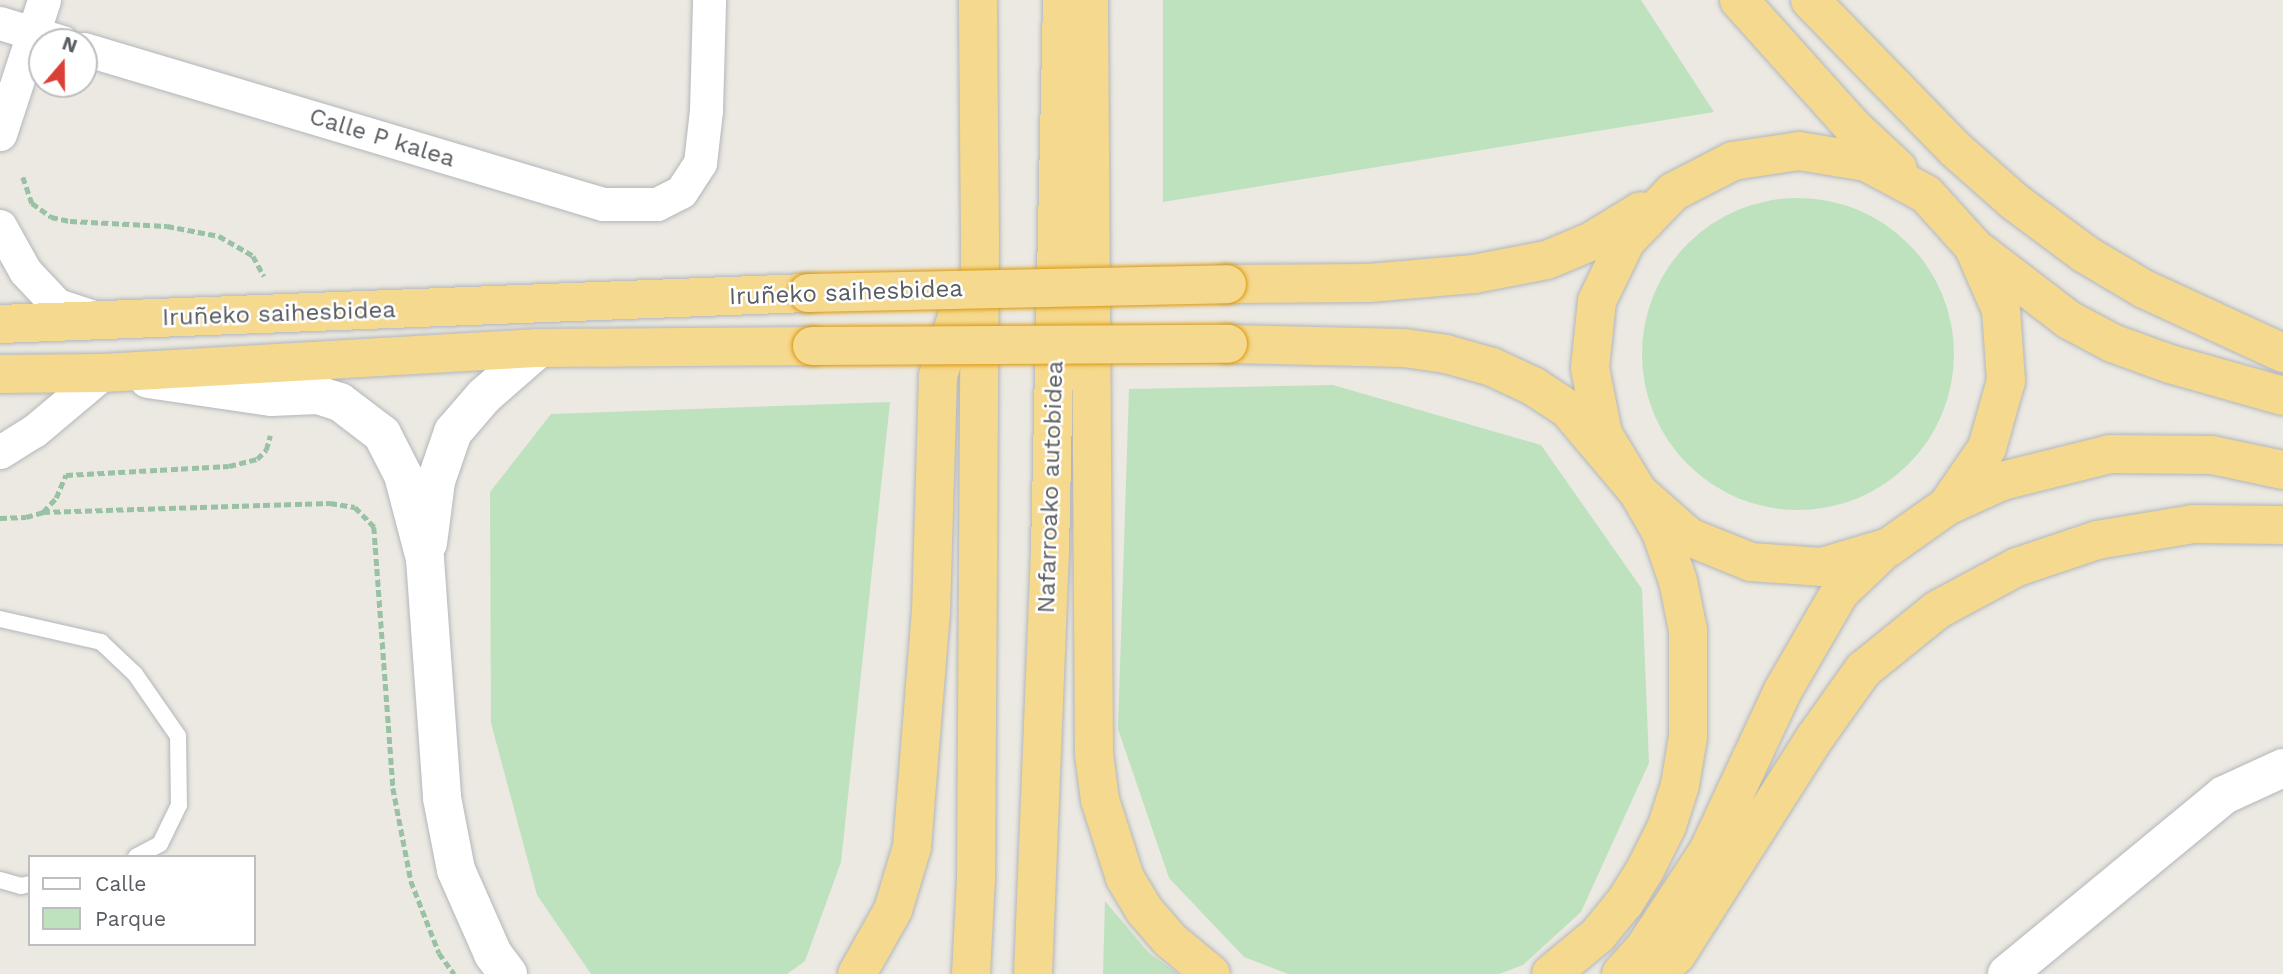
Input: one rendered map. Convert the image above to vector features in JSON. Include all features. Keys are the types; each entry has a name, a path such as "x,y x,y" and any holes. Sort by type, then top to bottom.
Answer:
{"highway":[{"path":"971,974 976,879 980,241 978,0"},
{"name":"Nafarroako autobidea","path":"1033,974 1050,551 1062,0"},
{"path":"1089,0 1094,754 1100,800 1125,878 1144,910 1170,940 1211,974"},
{"path":"1739,0 1851,125 1926,194 1973,246 2069,320 2112,342 2170,364 2283,396"},
{"path":"1810,0 1955,149 2035,217 2085,254 2144,289 2283,353"},
{"path":"1551,974 1598,934 1624,903 1667,826 1680,785 1688,737 1688,630 1678,581 1661,533 1603,434 1590,368 1597,301 1626,240 1673,192 1733,161 1800,151 1866,162 1926,194"},
{"name":"Iruñeko saihesbidea","path":"0,324 808,293 1369,283 1474,274 1547,260 1592,241 1673,192"},
{"path":"857,974 893,910 912,847 931,612 938,376 980,241"},
{"path":"1947,506 1987,448 2006,381 2001,310 1973,246"},
{"name":"Iruñeko saihesbidea","path":"0,374 103,373 539,348 1228,344 1404,348 1446,354 1492,367 1533,386 1568,409 1637,492"},
{"path":"1621,974 1645,947 1708,851 1782,692 1840,592 1889,547 1947,506 2002,481 2110,454 2212,455 2283,470"},
{"path":"1637,492 1689,537 1751,562 1822,566 1889,547"},
{"path":"1657,974 1677,954 1814,738 1863,670 1937,610 2017,567 2097,540 2194,524 2283,525"}],"street":[{"path":"44,0 47,28"},
{"name":"Calle P kalea","path":"98,53 603,204 657,204 681,192 700,163 706,110 709,0"},
{"path":"0,23 28,32"},
{"path":"0,134 28,78"},
{"path":"0,226 25,271 57,305 107,321"},
{"path":"425,559 436,481 453,432 484,396 539,348"},
{"path":"0,452 34,432 103,373 271,397 318,396 340,402 382,434 403,475 425,559 442,798 456,870 493,954 508,974"},
{"path":"2007,974 2224,795 2283,768"}],"lane":[{"path":"0,619 101,642 135,674 178,736 179,804 160,844 140,855"},
{"path":"0,880 21,886 28,884"}],"path":[{"path":"23,177 32,203 51,217 70,221 167,226 219,236 253,256 264,277"},
{"path":"43,512 55,498 66,475 229,466 257,458 266,450 271,430"},
{"path":"0,518 26,517 43,512 330,503 355,507 374,527 393,788 411,881 439,953 454,974"}],"green space":[{"path":"1163,0 1641,0 1714,112 1163,202"},
{"path":"1783,198 1813,198 1843,204 1872,216 1909,243 1928,267 1942,294 1951,323 1954,354 1951,385 1942,414 1928,441 1909,465 1872,492 1843,504 1813,510 1783,510 1753,504 1724,492 1699,475 1677,453 1660,428 1648,399 1642,369 1642,339 1648,309 1660,280 1677,255 1699,233 1724,216 1753,204"},
{"path":"1333,385 1541,445 1642,589 1649,763 1581,912 1523,965 1499,974 1288,974 1244,957 1169,878 1118,729 1129,389"},
{"path":"890,402 841,862 805,961 787,974 591,974 537,895 491,723 490,492 551,414"},
{"path":"1105,901 1149,953 1178,974 1103,974"}]}
